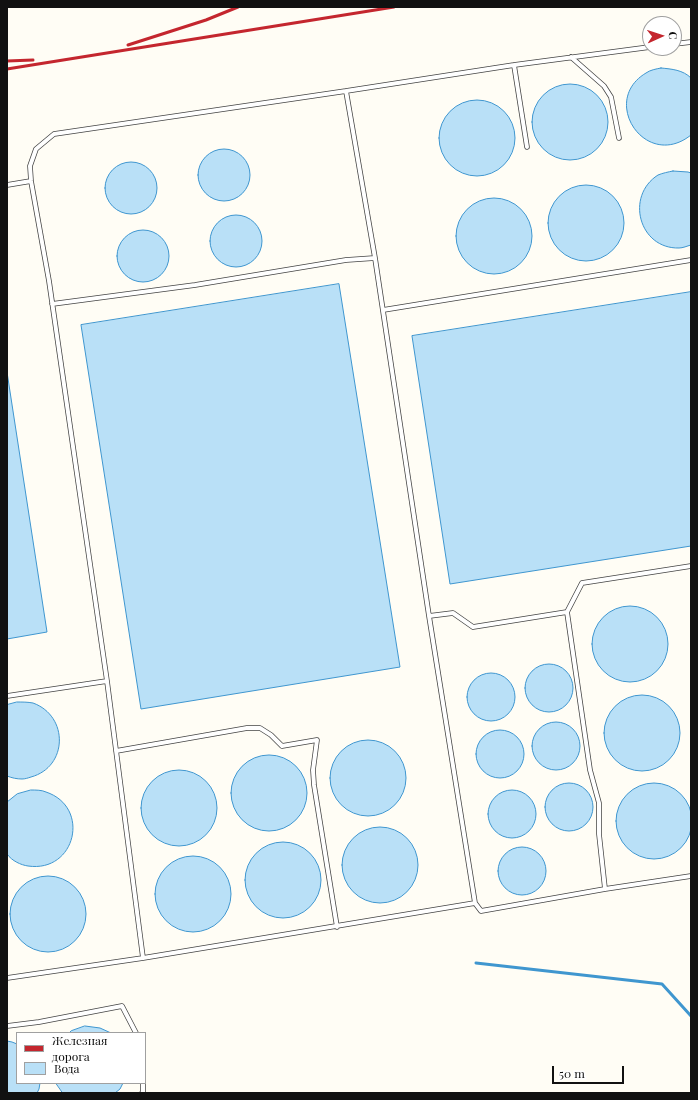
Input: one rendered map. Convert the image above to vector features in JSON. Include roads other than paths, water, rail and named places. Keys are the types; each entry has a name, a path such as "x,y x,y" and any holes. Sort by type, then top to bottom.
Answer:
{"lane":[{"path":"143,958 107,681 52,304 31,181 30,166 36,149 54,134 514,65 642,48"},
{"path":"571,57 604,86 611,97 619,138"},
{"path":"514,65 527,147"},
{"path":"346,91 375,258 429,616 476,903 481,911 691,876"},
{"path":"7,185 31,181"},
{"path":"52,304 195,285 346,260 375,258"},
{"path":"383,310 691,260"},
{"path":"606,889 599,834 599,803 590,770 567,612 582,583 691,566"},
{"path":"429,616 453,613 473,627 567,612"},
{"path":"7,696 107,681"},
{"path":"116,751 246,728 260,728 271,735 282,746 317,740 313,770 314,785 337,927"},
{"path":"7,978 337,927 476,903"},
{"path":"7,1026 39,1022 122,1006 135,1032"}],"water":[{"path":"661,68 673,69 688,75 691,78 691,135 674,144 658,144 645,139 634,128 628,114 627,100 633,85 648,72"},
{"path":"563,84 577,84 591,90 602,101 608,115 608,129 605,137 597,149 591,154 577,160 563,160 549,154 538,143 532,129 532,115 538,101 549,90"},
{"path":"470,100 484,100 498,106 509,117 515,131 515,145 512,153 504,165 498,170 484,176 470,176 456,170 445,159 439,145 439,131 445,117 456,106"},
{"path":"219,149 229,149 238,153 246,161 250,170 250,180 246,189 238,197 229,201 219,201 210,197 202,189 198,180 198,170 202,161 210,153"},
{"path":"126,162 136,162 145,166 153,174 157,183 157,193 153,202 145,210 136,214 126,214 117,210 109,202 105,193 105,183 109,174 117,166"},
{"path":"673,171 691,173 691,245 680,248 665,246 654,240 646,231 641,220 640,208 642,195 648,184 658,175"},
{"path":"579,185 593,185 607,191 618,202 624,216 624,230 621,238 613,250 607,255 593,261 579,261 565,255 554,244 548,230 548,216 554,202 565,191"},
{"path":"487,198 501,198 515,204 526,215 532,229 532,243 529,251 521,263 515,268 501,274 487,274 473,268 462,257 456,243 456,229 462,215 473,204"},
{"path":"231,215 241,215 250,219 258,227 262,236 262,246 258,255 250,263 241,267 231,267 222,263 214,255 210,246 210,236 214,227 222,219"},
{"path":"138,230 148,230 157,234 165,242 169,251 169,261 165,270 157,278 148,282 138,282 129,278 121,270 117,261 117,251 121,242 129,234"},
{"path":"339,284 400,667 141,709 81,325"},
{"path":"691,292 691,546 450,584 412,336"},
{"path":"7,372 47,632 7,639"},
{"path":"623,606 637,606 651,612 662,623 668,637 668,651 665,659 657,671 651,676 637,682 623,682 609,676 598,665 592,651 592,637 598,623 609,612"},
{"path":"544,664 554,664 563,668 569,674 572,679 572,697 563,708 554,712 544,712 535,708 529,702 525,693 525,683 529,674 535,668"},
{"path":"486,673 496,673 505,677 511,683 514,688 514,706 505,717 496,721 486,721 477,717 471,711 467,702 467,692 471,683 477,677"},
{"path":"635,695 649,695 663,701 674,712 680,726 680,740 677,748 669,760 663,765 649,771 635,771 621,765 610,754 604,740 604,726 610,712 621,701"},
{"path":"17,702 33,703 45,710 53,719 58,729 59,741 57,753 52,763 43,771 23,779 7,776 7,705"},
{"path":"551,722 561,722 570,726 576,732 579,737 579,755 570,766 561,770 551,770 542,766 536,760 532,751 532,741 536,732 542,726"},
{"path":"495,730 505,730 514,734 520,740 523,745 523,763 514,774 505,778 495,778 486,774 480,768 476,759 476,749 480,740 486,734"},
{"path":"361,740 375,740 389,746 400,757 406,771 406,785 403,793 395,805 389,810 375,816 361,816 347,810 336,799 330,785 330,771 336,757 347,746"},
{"path":"262,755 276,755 290,761 301,772 307,786 307,800 304,808 296,820 290,825 276,831 262,831 248,825 237,814 231,800 231,786 237,772 248,761"},
{"path":"172,770 186,770 200,776 211,787 217,801 217,815 214,823 206,835 200,840 186,846 172,846 158,840 147,829 141,815 141,801 147,787 158,776"},
{"path":"564,783 574,783 583,787 589,793 592,798 592,816 583,827 574,831 564,831 555,827 549,821 545,812 545,802 549,793 555,787"},
{"path":"654,783 669,786 681,794 689,806 692,821 689,836 681,848 669,856 654,859 639,856 627,848 619,836 616,821 619,806 627,794 639,786"},
{"path":"31,790 44,791 60,800 69,811 73,824 72,837 67,850 57,860 44,865 22,865 14,861 7,854 7,802 17,794"},
{"path":"507,790 517,790 526,794 532,800 535,805 535,823 526,834 517,838 507,838 498,834 492,828 488,819 488,809 492,800 498,794"},
{"path":"373,827 387,827 401,833 412,844 418,858 418,872 415,880 407,892 401,897 387,903 373,903 359,897 348,886 342,872 342,858 348,844 359,833"},
{"path":"276,842 290,842 304,848 315,859 321,873 321,887 318,895 310,907 304,912 290,918 276,918 262,912 251,901 245,887 245,873 251,859 262,848"},
{"path":"517,847 527,847 536,851 542,857 545,862 545,880 536,891 527,895 517,895 508,891 502,885 498,876 498,866 502,857 508,851"},
{"path":"186,856 200,856 214,862 225,873 231,887 231,901 228,909 220,921 214,926 200,932 186,932 172,926 161,915 155,901 155,887 161,873 172,862"},
{"path":"41,876 55,876 69,882 80,893 86,907 86,921 83,929 75,941 69,946 55,952 41,952 27,946 16,935 10,921 10,907 16,893 27,882"},
{"path":"85,1026 100,1028 109,1032 70,1032"},
{"path":"7,1041 16,1044 16,1084 40,1084 37,1093 7,1093"},
{"path":"57,1084 122,1084 120,1089 115,1093 63,1093"}],"waterway":[{"path":"476,963 662,984 691,1016"}],"railway":[{"path":"128,45 206,20 238,7"},
{"path":"7,69 394,7"},
{"path":"7,61 33,60"}]}
